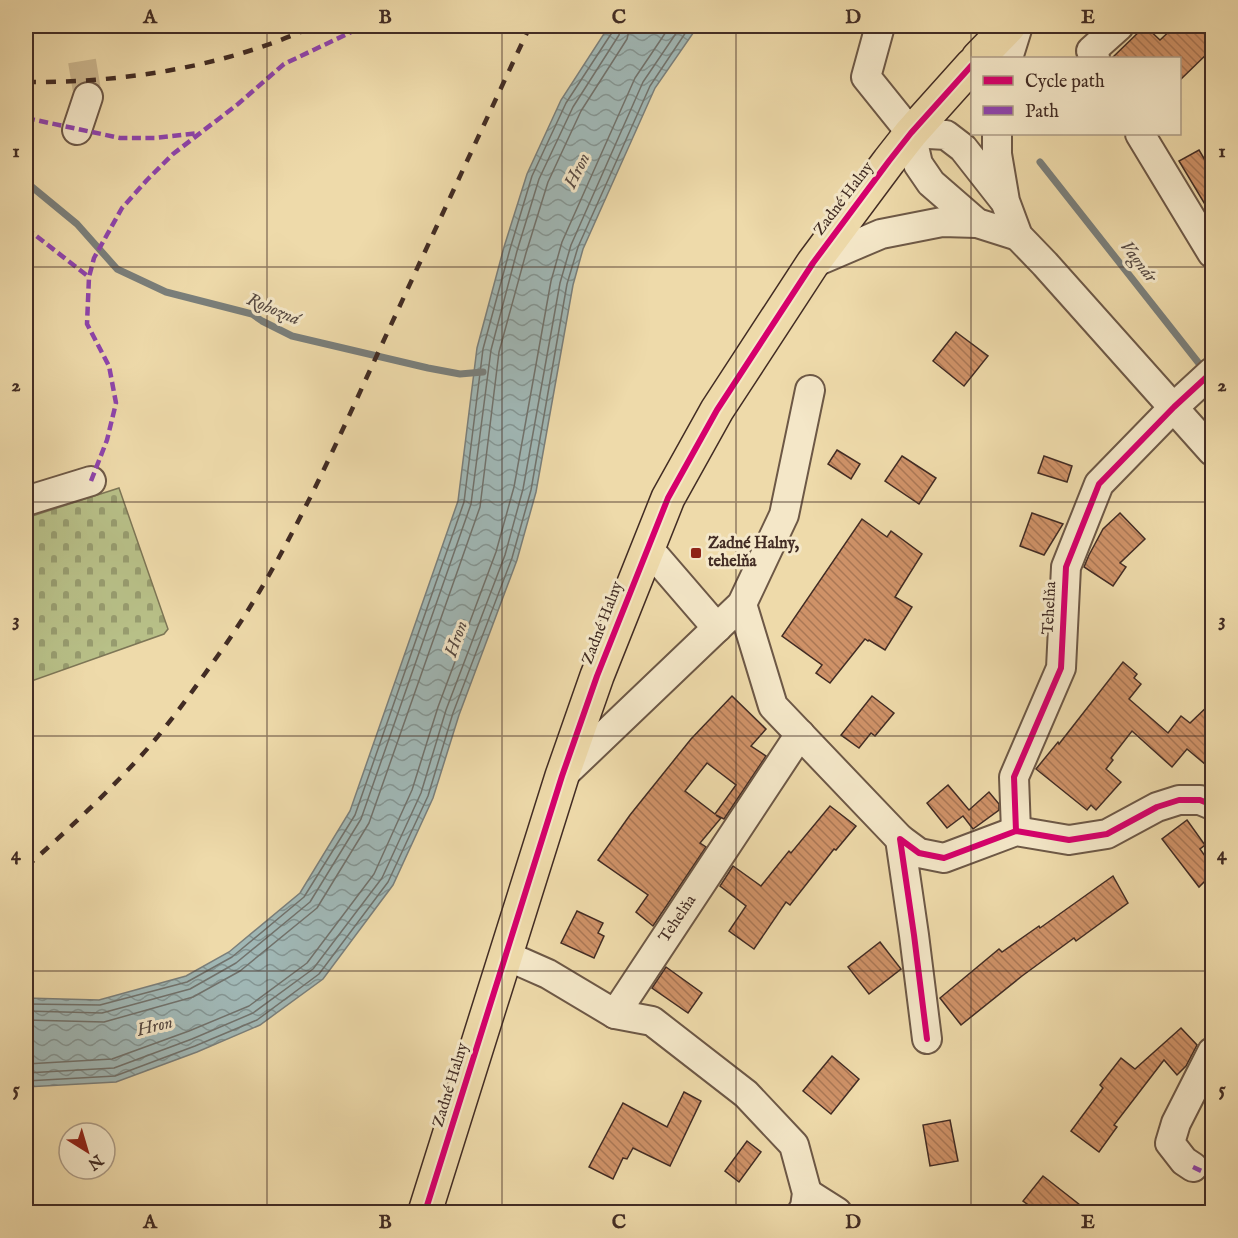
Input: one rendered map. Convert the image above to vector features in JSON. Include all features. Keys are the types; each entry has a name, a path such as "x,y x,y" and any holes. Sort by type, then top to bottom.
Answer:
{"main road":[{"path":"979,57 1009,26"},
{"name":"Zadné Halny","path":"425,1212 562,776 597,676 668,498 717,410 813,262 911,133 969,68"}],"street":[{"path":"880,26 866,77 911,133 918,164 930,183 977,223"},
{"path":"1008,57 1018,26"},
{"path":"1094,57 1091,51 1119,26"},
{"path":"77,130 88,97"},
{"path":"911,133 946,135 963,148 1005,201"},
{"path":"997,135 1005,201 1018,236 1212,451"},
{"path":"1141,135 1212,253"},
{"path":"813,262 881,234 942,222 977,223 1018,236"},
{"name":"Tehelňa","path":"1016,831 1014,777 1060,668 1066,567 1099,484 1174,407 1207,377"},
{"path":"562,776 742,604 784,515 810,390"},
{"path":"26,501 91,481"},
{"path":"648,548 717,628"},
{"path":"742,604 773,706 900,839 919,853 944,858 1016,831 1069,840 1107,834 1157,807 1179,800 1200,800 1212,805"},
{"name":"Tehelňa","path":"615,1014 800,734"},
{"path":"900,839 927,1039"},
{"path":"505,955 548,974 615,1014 652,1021 746,1094 794,1145 805,1203 837,1212"},
{"path":"1193,1167 1184,1161 1170,1143 1176,1123 1212,1052"}],"green space":[{"path":"119,488 168,629 164,634 26,683 26,518"}],"water":[{"name":"Hron","path":"609,26 698,26 655,88 583,249 573,285 536,492 517,560 459,715 433,798 393,885 323,979 260,1025 197,1052 116,1082 26,1087 26,998 99,1000 186,976 229,952 300,893 350,811 458,501 477,348 504,247 527,174 561,100"}],"building":[{"path":"1145,26 1160,40 1175,26 1212,26 1212,49 1181,79 1181,57 1113,57"},
{"path":"1199,150 1212,172 1212,216 1179,161"},
{"path":"956,332 988,356 964,386 933,361"},
{"path":"837,450 860,464 851,479 828,464"},
{"path":"902,456 936,478 919,504 885,481"},
{"path":"1044,456 1072,466 1067,482 1038,473"},
{"path":"1032,513 1063,524 1044,555 1020,546"},
{"path":"1120,513 1145,539 1120,563 1126,567 1113,586 1084,567 1103,529"},
{"path":"862,519 887,537 891,531 922,554 895,597 912,607 885,650 865,639 830,683 816,673 822,665 782,636"},
{"path":"1123,662 1137,674 1134,678 1141,684 1129,699 1168,733 1181,716 1190,723 1212,702 1212,770 1187,749 1172,767 1132,731 1111,758 1113,760 1106,769 1121,782 1096,810 1091,805 1087,810 1036,769 1058,742 1059,744"},
{"path":"732,696 766,729 751,746 766,756 724,819 716,815 721,818 700,843 706,847 653,926 636,912 648,895 598,860 630,815 691,739","holes":["707,763 736,785 715,814 685,791"]},
{"path":"872,696 894,713 875,736 871,733 859,748 841,735"},
{"path":"948,785 969,810 989,792 999,804 999,810 973,829 963,816 947,828 927,803"},
{"path":"830,806 856,826 836,850 834,849 790,905 786,902 754,949 729,931 746,906 720,886 733,866 761,886"},
{"path":"1187,820 1205,845 1200,849 1212,866 1212,874 1199,887 1162,839"},
{"path":"1113,876 1128,903 1076,941 1074,938 961,1025 940,998 999,949 1002,952 1039,926 1040,928"},
{"path":"577,911 603,923 598,933 604,936 594,958 561,943"},
{"path":"880,942 901,969 869,994 848,967"},
{"path":"666,967 702,993 688,1013 652,988"},
{"path":"1181,1028 1197,1045 1186,1066 1177,1075 1164,1060 1114,1125 1117,1127 1099,1152 1071,1131 1103,1088 1100,1085 1121,1058 1135,1069"},
{"path":"832,1056 859,1079 831,1114 803,1091"},
{"path":"684,1092 701,1101 670,1166 633,1148 627,1159 623,1158 613,1179 589,1167 623,1103 667,1127"},
{"path":"950,1120 958,1161 930,1166 923,1125"},
{"path":"747,1141 761,1152 739,1182 725,1171"},
{"path":"1043,1176 1089,1212 1038,1212 1023,1201"}],"waterway":[{"name":"Vagnár","path":"1040,162 1205,371"},
{"name":"Rohozná","path":"26,182 77,224 117,269 166,292 252,314 292,336 428,368 460,374 483,372"}],"tunnel":[{"path":"82,61 88,97"}],"railway":[{"path":"26,82 63,82 136,76 173,70 245,52 314,26"},
{"path":"26,867 99,800 151,745 181,707 243,619 305,508 530,26"}],"marked path":[{"path":"91,481 107,440 116,403 109,366 87,324 89,277 94,258 122,208 173,154 238,104 284,64 364,26"},
{"path":"26,118 120,138 155,138 198,133"},
{"path":"26,228 89,277"},
{"path":"1193,1167 1212,1176"}],"cycle path":[{"path":"425,1212 562,776 597,676 668,498 717,410 813,263 911,133 971,66"},
{"path":"1016,831 1014,777 1061,668 1066,567 1099,484 1174,407 1212,372"},
{"path":"927,1039 900,839 919,853 944,858 1016,831 1069,840 1107,834 1157,807 1179,800 1200,800 1212,805"}],"place":[{"name":"Zadné Halny, tehelňa","path":"696,553"}]}
